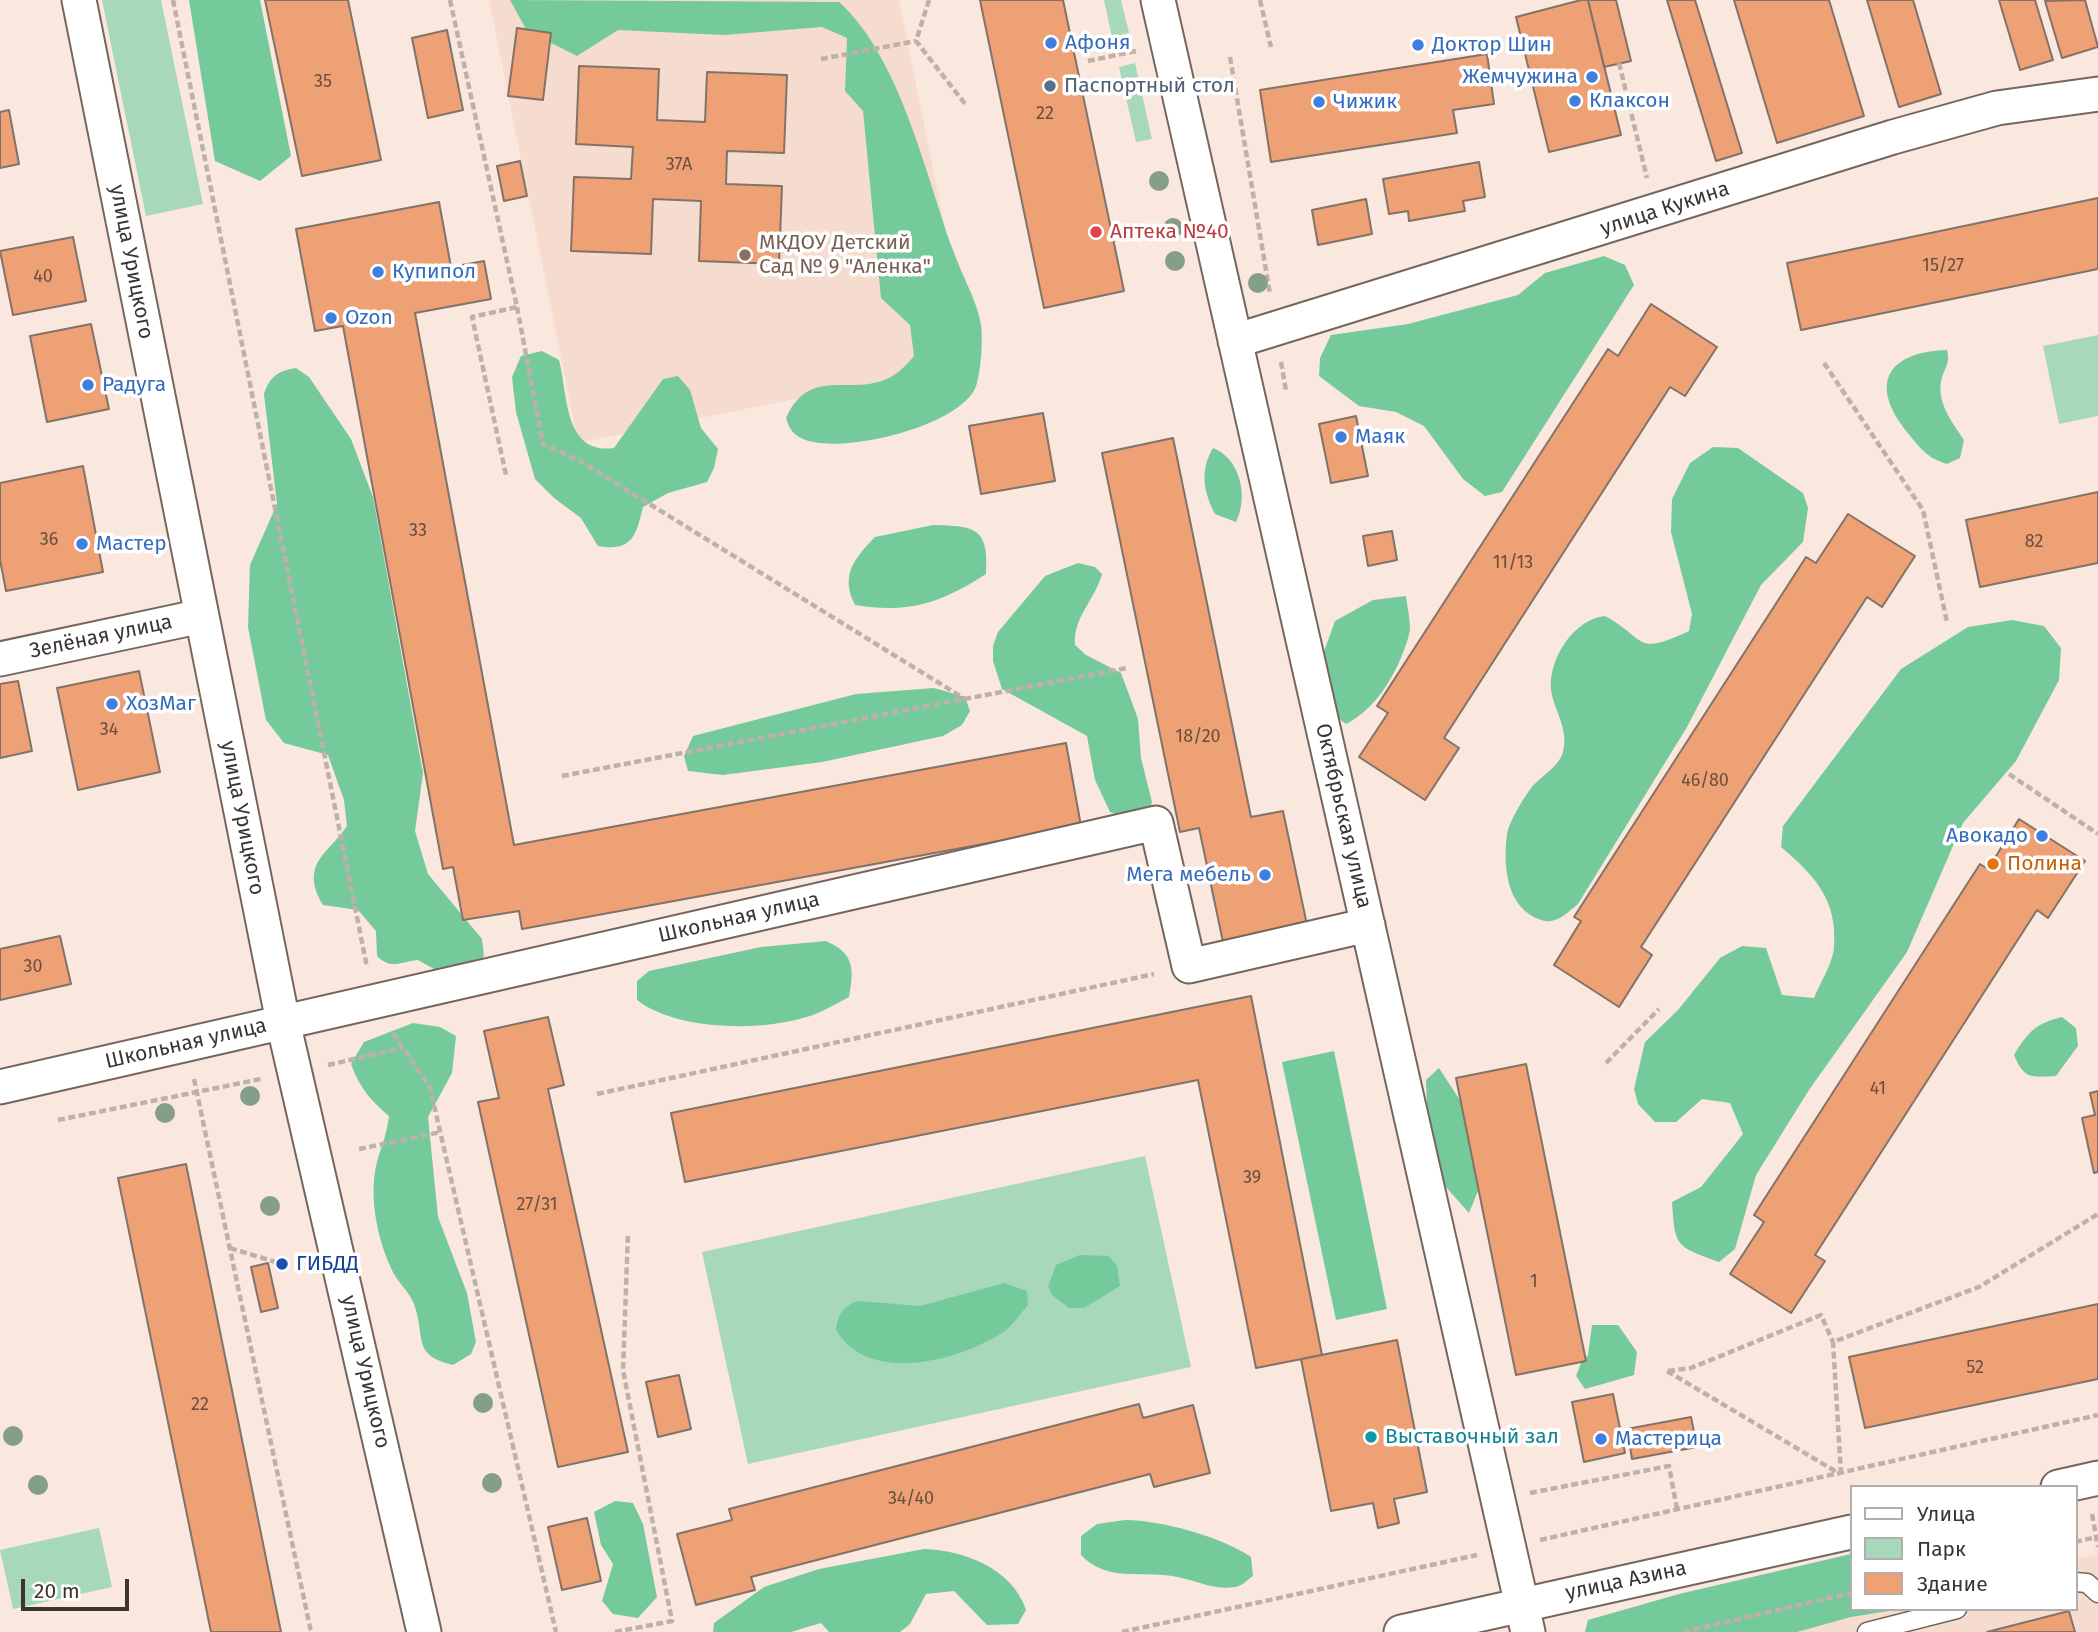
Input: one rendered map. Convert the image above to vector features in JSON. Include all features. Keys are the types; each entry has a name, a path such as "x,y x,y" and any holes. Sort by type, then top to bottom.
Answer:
{"street":[{"name":"улица Урицкого","path":"79,0 283,1022 424,1632"},
{"name":"Октябрьская улица","path":"1158,0 1525,1618"},
{"name":"улица Кукина","path":"1236,341 1893,137 1997,108 2098,94"},
{"name":"Зелёная улица","path":"0,659 202,616"},
{"name":"Школьная улица","path":"0,1087 1156,823 1189,966"},
{"path":"1189,966 1368,925"},
{"path":"2067,1485 2098,1478"},
{"name":"улица Азина","path":"1401,1632 1525,1618 1850,1532"}],"lane":[{"path":"2077,1582 2087,1583 2098,1593"},
{"path":"1867,1632 1949,1611"}],"path":[{"path":"173,0 374,1001 430,1088 556,1632"},
{"path":"450,0 517,307 543,444 580,461 965,699"},
{"path":"915,41 929,0"},
{"path":"1260,0 1271,47"},
{"path":"821,59 915,41"},
{"path":"915,41 966,105"},
{"path":"1088,61 1168,44"},
{"path":"1230,57 1286,396"},
{"path":"1619,63 1639,143"},
{"path":"506,475 472,317 517,307"},
{"path":"1824,363 1923,510 1947,622"},
{"path":"562,776 1127,668"},
{"path":"2010,774 2098,834"},
{"path":"597,1094 1189,966"},
{"path":"1606,1063 1659,1009"},
{"path":"186,1044 311,1632"},
{"path":"58,1120 402,1048"},
{"path":"359,1149 441,1132"},
{"path":"1833,1342 1979,1287 2098,1214"},
{"path":"615,1632 672,1621 623,1370 628,1233"},
{"path":"229,1247 282,1264"},
{"path":"1840,1474 1833,1342 1821,1315 1691,1367 1667,1371 1840,1474 2098,1415"},
{"path":"1498,1499 1669,1466 1677,1509"},
{"path":"2091,1514 2098,1547"},
{"path":"2077,1542 2097,1537"},
{"path":"1684,1632 1850,1593"}],"shaded area":[{"name":"МКДОУ Детский Сад № 9 \"Аленка\"","path":"489,0 899,0 972,363 578,443"},
{"path":"2098,1554 2098,1632 1742,1632 1850,1609 2077,1611 2077,1559"}],"green space":[{"path":"102,0 161,0 203,204 146,216"},
{"path":"189,0 260,0 291,156 260,181 215,161"},
{"path":"510,0 839,2 860,25 879,53 894,84 921,152 956,259 976,306 982,338 980,370 977,383 968,398 950,412 898,434 842,443 818,443 801,438 791,430 786,418 795,403 815,388 884,380 898,372 914,356 910,325 881,298 863,111 845,91 847,38 822,27 724,35 618,30 577,56 527,31"},
{"path":"1104,0 1121,0 1129,33 1112,37"},
{"path":"1135,63 1152,139 1136,142 1119,67"},
{"path":"1604,256 1625,265 1634,285 1502,492 1485,496 1463,479 1424,426 1396,412 1359,406 1319,376 1320,358 1331,335 1408,324 1518,295 1545,273"},
{"path":"2098,335 2098,416 2059,424 2043,346"},
{"path":"1947,350 1948,361 1940,386 1941,394 1946,411 1964,440 1960,458 1947,464 1920,448 1907,432 1895,414 1887,385 1890,373 1910,357"},
{"path":"542,351 559,360 571,419 585,442 597,448 614,448 663,379 678,376 690,390 701,428 718,449 714,468 707,482 668,493 643,507 635,534 625,544 618,547 598,546 581,518 554,498 535,479 516,412 512,377 521,356"},
{"path":"296,368 309,377 351,439 373,497 423,773 415,831 428,874 482,939 484,956 474,967 434,969 418,960 387,963 377,956 376,931 358,910 323,905 316,891 315,869 325,852 347,826 344,800 328,755 284,743 266,720 248,627 250,565 277,504 264,394 276,375"},
{"path":"1713,447 1738,448 1803,493 1808,508 1803,542 1761,585 1687,727 1578,904 1556,920 1541,920 1520,906 1514,896 1507,873 1506,847 1508,829 1521,803 1532,787 1554,767 1563,752 1563,727 1551,690 1554,666 1565,642 1583,624 1605,616 1649,644 1659,643 1689,631 1692,614 1671,532 1672,499 1690,463"},
{"path":"1213,448 1230,460 1240,479 1242,501 1236,522 1215,514 1208,497 1205,472"},
{"path":"933,525 960,527 977,533 985,547 986,574 954,592 923,604 892,608 855,605 849,576 855,560 875,537"},
{"path":"1078,563 1095,567 1102,574 1077,626 1075,645 1086,655 1121,673 1138,719 1141,758 1152,802 1149,811 1136,821 1110,812 1095,780 1087,736 1002,689 993,661 993,646 998,632 1045,576"},
{"path":"1406,596 1410,631 1393,674 1368,708 1346,724 1327,710 1317,671 1335,621 1373,600"},
{"path":"2012,620 2044,626 2061,648 2059,680 2016,761 1963,823 1907,952 1809,1090 1756,1175 1735,1249 1719,1262 1686,1248 1677,1237 1672,1202 1701,1187 1743,1134 1730,1103 1702,1099 1676,1122 1655,1122 1638,1104 1634,1089 1645,1042 1678,1010 1720,958 1742,946 1766,948 1782,995 1814,998 1833,953 1832,915 1828,902 1813,879 1781,847 1783,826 1901,669 1968,627"},
{"path":"934,688 965,697 970,711 962,725 943,736 822,762 723,775 688,771 684,756 693,736 856,694"},
{"path":"826,941 843,951 850,963 852,978 849,997 810,1016 768,1025 720,1026 674,1018 637,1000 637,981 649,971 761,947"},
{"path":"2062,1017 2076,1028 2078,1046 2056,1076 2034,1076 2025,1073 2014,1055 2019,1047 2039,1026"},
{"path":"413,1023 440,1027 456,1036 452,1073 428,1117 438,1217 467,1293 476,1342 471,1354 453,1365 440,1361 425,1350 414,1304 393,1273 386,1255 375,1213 374,1185 389,1116 366,1093 351,1064 364,1042"},
{"path":"1334,1051 1387,1309 1336,1320 1282,1062"},
{"path":"1439,1068 1469,1114 1487,1169 1469,1213 1438,1178 1428,1134 1426,1080"},
{"path":"1145,1156 1191,1367 748,1464 702,1252"},
{"path":"1080,1255 1109,1256 1117,1266 1120,1286 1084,1308 1069,1308 1052,1295 1048,1286 1056,1265"},
{"path":"1004,1283 1027,1291 1028,1305 1016,1320 1006,1330 984,1343 939,1359 891,1363 869,1358 851,1347 836,1330 842,1311 859,1301 920,1306"},
{"path":"1592,1325 1618,1325 1637,1352 1634,1375 1585,1389 1576,1376 1581,1363 1588,1355"},
{"path":"615,1501 633,1503 643,1524 657,1597 638,1618 613,1614 602,1601 613,1564 601,1545 594,1512"},
{"path":"1125,1520 1173,1526 1224,1543 1251,1557 1253,1576 1238,1586 1227,1588 1180,1577 1113,1572 1102,1569 1081,1555 1081,1536 1097,1524"},
{"path":"99,1528 112,1587 13,1609 0,1550"},
{"path":"924,1549 955,1553 985,1564 999,1573 1020,1596 1026,1610 1018,1624 987,1625 954,1591 926,1594 910,1624 900,1632 829,1632 821,1623 791,1632 713,1632 714,1623 764,1587 819,1569"},
{"path":"1850,1554 1850,1611 1888,1611 1851,1617 1797,1632 1585,1632 1588,1620 1679,1594"}],"building":[{"path":"265,0 348,0 381,160 302,176"},
{"path":"980,0 1063,0 1124,291 1044,308"},
{"name":"Клаксон","path":"1588,0 1621,135 1549,152 1516,17"},
{"path":"1588,0 1616,0 1631,61 1604,67"},
{"path":"1667,0 1695,0 1742,153 1716,161"},
{"path":"1734,0 1829,0 1864,116 1777,143"},
{"path":"1867,0 1913,0 1941,94 1899,107"},
{"path":"1999,0 2035,0 2053,60 2020,70"},
{"path":"2085,0 2098,47 2062,58 2045,1"},
{"path":"517,28 551,33 543,100 508,96"},
{"path":"447,30 463,110 428,118 412,38"},
{"path":"1487,54 1494,104 1453,110 1457,133 1271,162 1260,90"},
{"path":"579,66 659,69 657,120 705,122 707,72 787,75 784,153 727,151 726,184 782,186 779,264 699,261 701,201 653,199 651,254 571,251 574,177 631,179 633,147 576,144"},
{"path":"9,110 19,164 0,168 0,112"},
{"path":"520,161 527,196 504,201 497,166"},
{"path":"1479,162 1485,197 1463,201 1465,211 1409,221 1408,211 1389,214 1383,179"},
{"path":"2098,198 2098,269 1801,330 1787,263"},
{"path":"1366,199 1372,234 1318,245 1312,210"},
{"path":"439,202 451,267 484,261 491,299 415,313 514,845 1066,743 1081,826 522,929 519,911 463,920 453,867 443,869 343,326 315,331 296,229"},
{"path":"73,237 86,301 13,315 0,251"},
{"path":"1651,304 1717,347 1685,396 1670,387 1444,738 1459,748 1425,800 1359,757 1388,713 1377,706 1608,349 1618,356"},
{"path":"91,324 109,409 47,422 30,336"},
{"path":"1043,413 1055,481 981,494 969,426"},
{"name":"Маяк","path":"1356,416 1368,476 1331,483 1319,424"},
{"path":"1173,438 1251,817 1283,811 1307,925 1223,942 1199,828 1180,832 1102,453"},
{"path":"83,466 103,572 6,591 0,560 0,483"},
{"path":"2098,492 2098,563 1980,587 1966,520"},
{"path":"1848,514 1915,556 1882,607 1867,597 1641,947 1652,955 1619,1007 1554,965 1581,921 1574,917 1806,557 1816,563"},
{"path":"1392,531 1397,560 1368,566 1363,536"},
{"path":"139,671 160,772 78,790 57,688"},
{"path":"18,681 32,751 0,758 0,684"},
{"path":"2019,819 2085,861 2048,918 2037,910 1815,1255 1825,1261 1791,1313 1730,1274 1764,1222 1754,1215 1980,864 1988,869"},
{"path":"60,936 71,984 0,1000 0,949"},
{"path":"1251,996 1322,1355 1256,1368 1198,1080 685,1182 671,1113"},
{"path":"548,1017 564,1085 548,1089 628,1452 558,1467 478,1102 499,1098 484,1031"},
{"path":"1526,1064 1586,1361 1516,1375 1456,1078"},
{"path":"2098,1091 2098,1172 2094,1173 2082,1118 2095,1115 2090,1093"},
{"path":"186,1164 281,1632 211,1632 118,1178"},
{"path":"268,1263 278,1308 261,1312 251,1267"},
{"path":"2098,1304 2098,1379 1865,1428 1849,1357"},
{"path":"1397,1340 1427,1492 1394,1499 1399,1523 1378,1528 1373,1503 1331,1511 1301,1359"},
{"path":"679,1375 691,1429 658,1437 646,1382"},
{"path":"1613,1394 1625,1453 1584,1462 1572,1402"},
{"path":"1139,1404 1143,1418 1193,1405 1210,1473 1154,1487 1150,1474 751,1577 755,1590 696,1605 677,1534 732,1520 729,1509"},
{"path":"1691,1417 1697,1447 1632,1459 1627,1429"},
{"path":"587,1518 601,1581 562,1590 548,1527"},
{"path":"2069,1611 2075,1632 1987,1632"}],"place":[{"name":"Афоня","path":"1051,43"},
{"name":"Доктор Шин","path":"1418,45"},
{"name":"Жемчужина","path":"1592,77"},
{"name":"Паспортный стол","path":"1050,86"},
{"name":"Клаксон","path":"1575,101"},
{"name":"Чижик","path":"1319,102"},
{"name":"Аптека №40","path":"1096,232"},
{"name":"МКДОУ Детский Сад № 9 \"Аленка\"","path":"745,255"},
{"name":"Купипол","path":"378,272"},
{"name":"Ozon","path":"331,318"},
{"name":"Радуга","path":"88,385"},
{"name":"Маяк","path":"1341,437"},
{"name":"Мастер","path":"82,544"},
{"name":"ХозМаг","path":"112,704"},
{"name":"Авокадо","path":"2042,836"},
{"name":"Полина","path":"1993,864"},
{"name":"Мега мебель","path":"1265,875"},
{"name":"ГИБДД","path":"282,1264"},
{"name":"Выставочный зал","path":"1371,1437"},
{"name":"Мастерица","path":"1601,1439"}]}
